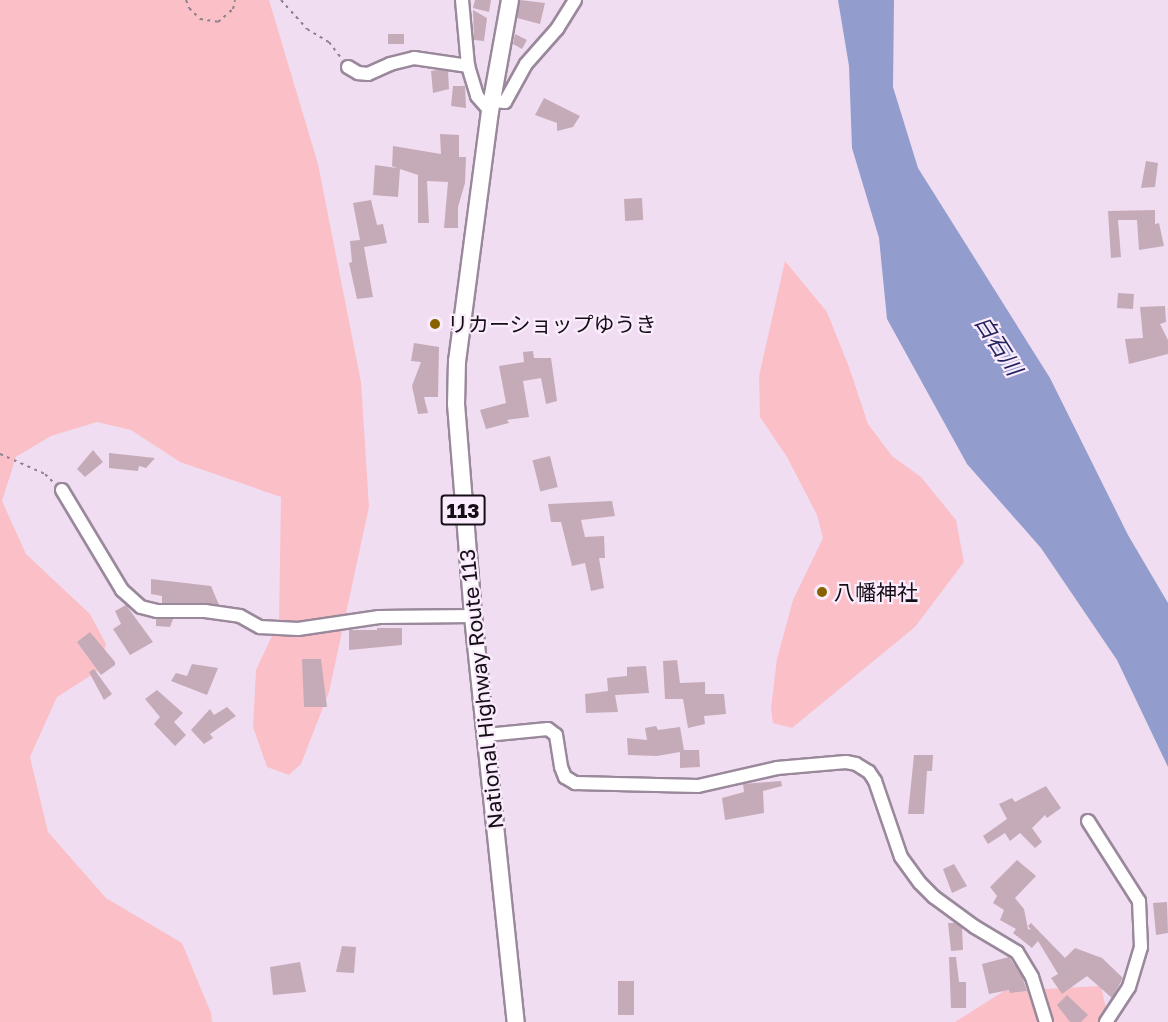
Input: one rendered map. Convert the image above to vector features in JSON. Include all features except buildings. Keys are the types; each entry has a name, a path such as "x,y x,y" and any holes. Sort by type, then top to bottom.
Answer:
{"highway":[{"name":"National Highway Route 113","path":"510,0 491,106 457,361 459,464 516,1022"}],"street":[{"path":"462,0 468,66 477,96 491,106 505,102 526,64 556,29 575,0"},
{"path":"348,67 358,73 368,74 390,64 414,58 468,66"},
{"path":"62,490 122,590 141,607 157,611 240,616 260,627 298,629 379,617 473,616"},
{"path":"486,735 548,729 556,735 561,767 565,777 575,783 698,786 777,768 846,762 856,764 875,780 901,857 920,883 934,897 975,927 1017,952 1032,977 1046,1022"},
{"path":"1088,821 1139,901 1141,946 1129,987 1106,1022"}],"path":[{"path":"186,0 189,8 200,19 218,22 233,9 235,0"},
{"path":"281,0 307,29 329,42 348,67"},
{"path":"0,454 45,474 62,490"}],"shaded area":[{"path":"0,0 269,0 318,164 361,382 369,507 329,692 301,764 289,775 267,767 253,727 256,670 279,621 281,497 180,462 131,430 97,422 51,436 16,457 2,501 26,554 90,614 106,644 98,671 57,697 30,757 48,832 106,898 182,943 211,1013 212,1022 0,1022"},
{"path":"785,261 827,312 868,424 892,456 921,477 956,520 964,562 915,627 792,728 773,723 771,708 777,659 793,600 823,538 817,515 787,457 760,417 759,376"},
{"path":"1101,986 1109,1022 955,1022 1004,991"}],"water":[{"name":"白石川","path":"838,0 894,0 893,87 918,168 1050,378 1128,535 1168,603 1168,767 1117,660 1041,548 967,464 887,319 879,238 852,148 849,66"}],"place":[{"name":"リカーショップゆうき","path":"435,324"},
{"name":"八幡神社","path":"822,592"}]}
